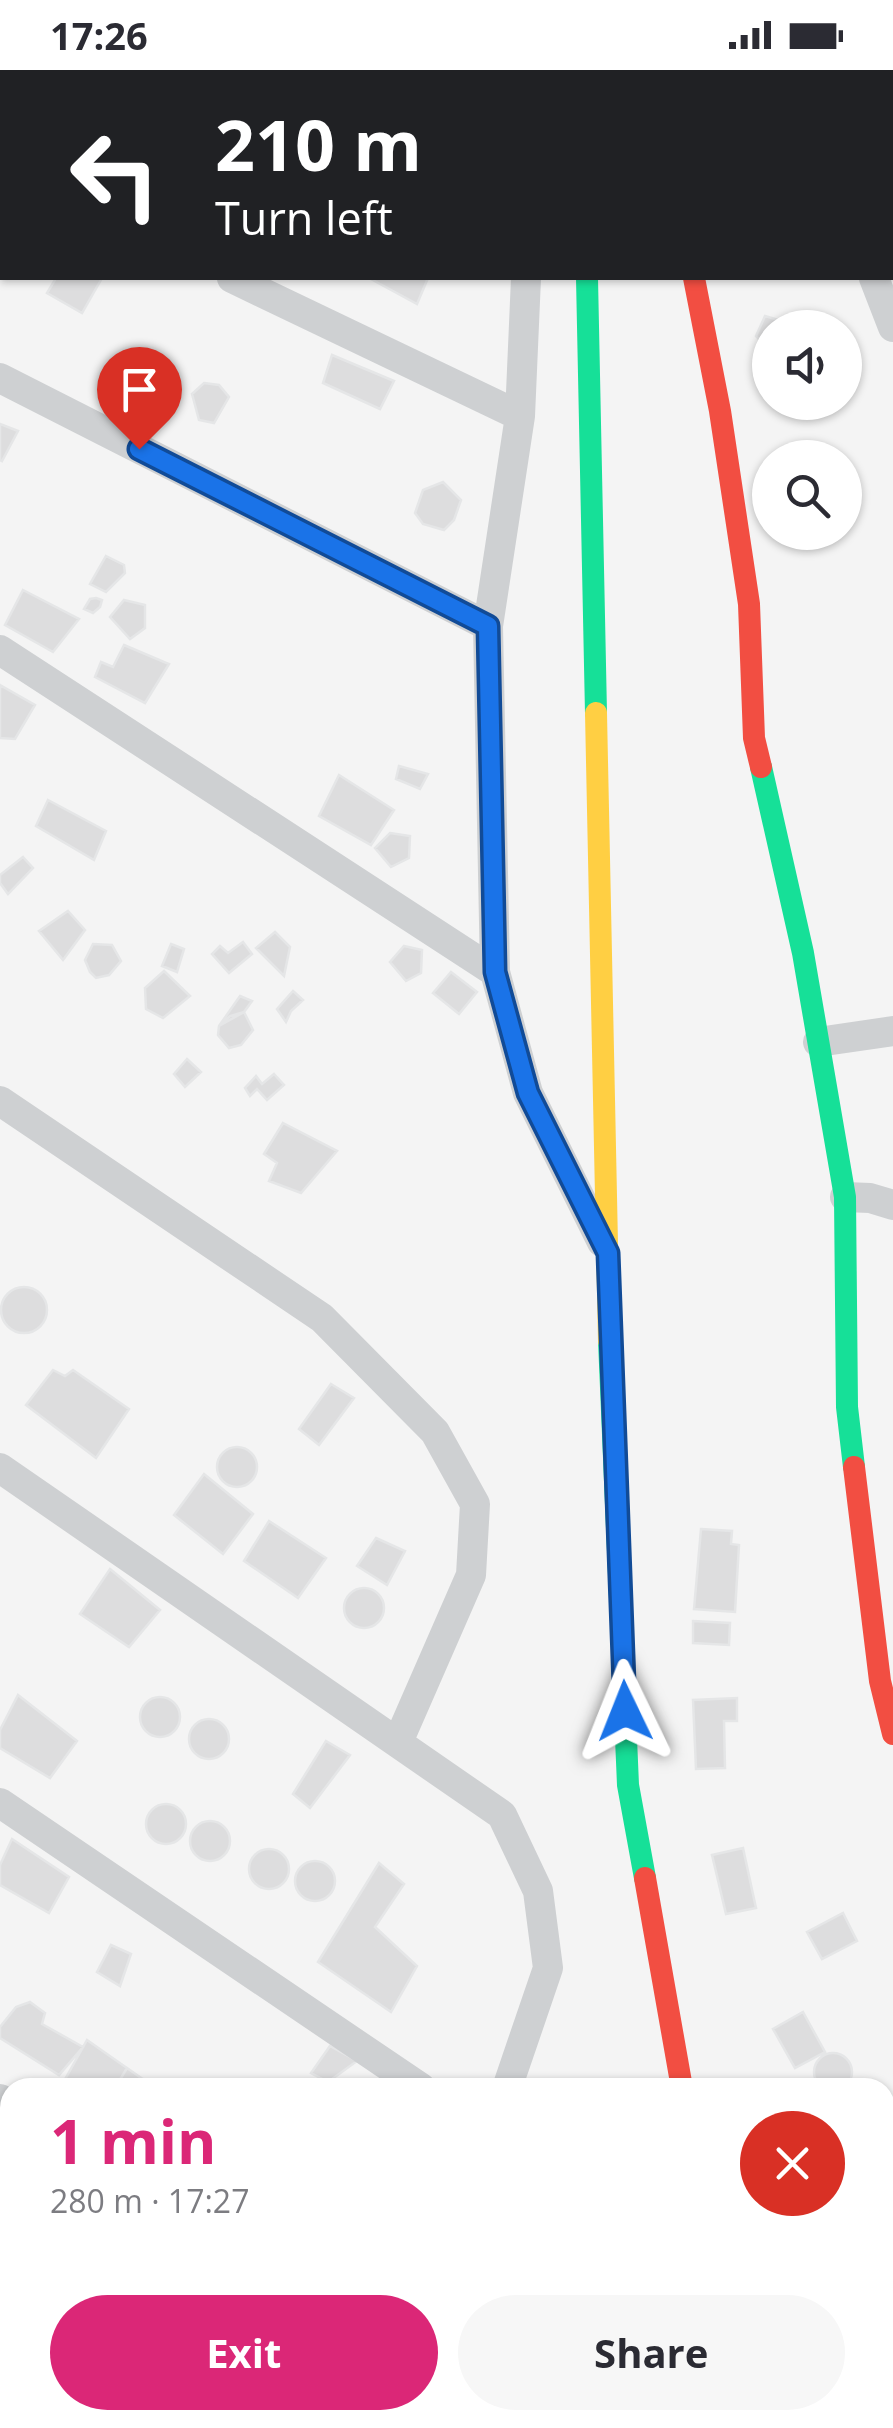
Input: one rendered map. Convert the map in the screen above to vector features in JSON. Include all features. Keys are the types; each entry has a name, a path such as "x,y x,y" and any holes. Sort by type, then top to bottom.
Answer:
{"street":[{"path":"236,280 520,416"},
{"path":"526,280 520,416 488,626 495,972 528,1093 608,1253"},
{"path":"587,280 608,1253 628,1784 680,2078"},
{"path":"694,280 720,411 749,604 754,738 803,954 845,1198 847,1408 880,1680 893,1734"},
{"path":"875,280 893,327"},
{"path":"0,378 488,626"},
{"path":"0,650 495,972"},
{"path":"818,1042 893,1031"},
{"path":"0,1101 322,1318 435,1432 474,1504 471,1575 398,1742"},
{"path":"845,1198 870,1198 893,1205"},
{"path":"0,1468 502,1816 538,1891 548,1968 510,2078"},
{"path":"0,1803 406,2078"}],"building":[{"path":"55,280 101,280 82,313 47,293"},
{"path":"373,280 427,280 417,304"},
{"path":"332,355 394,381 380,409 323,383"},
{"path":"204,383 219,385 229,397 214,423 199,420 192,394"},
{"path":"0,424 18,431 2,461 0,460"},
{"path":"443,482 461,500 454,520 444,530 423,524 415,513 423,490"},
{"path":"106,556 124,565 125,573 106,592 90,584"},
{"path":"23,590 79,619 53,652 5,625"},
{"path":"90,599 102,600 100,607 93,613 84,609"},
{"path":"124,600 145,605 145,628 130,639 110,617"},
{"path":"124,645 169,664 145,703 95,677 101,662 113,667"},
{"path":"0,685 35,705 15,739 0,738"},
{"path":"399,766 428,774 420,789 396,779"},
{"path":"339,775 394,810 371,845 319,816"},
{"path":"48,800 106,831 94,860 36,826"},
{"path":"390,833 410,836 409,858 391,867 375,848"},
{"path":"23,857 33,868 8,894 0,883 0,875"},
{"path":"68,911 85,930 63,960 39,931"},
{"path":"275,932 290,947 284,976 256,948"},
{"path":"243,942 252,954 229,973 212,954 220,946 228,953"},
{"path":"93,944 112,945 121,961 109,975 96,978 90,972 85,960"},
{"path":"171,944 184,949 177,972 162,966"},
{"path":"404,946 422,950 421,973 406,981 390,962"},
{"path":"164,971 190,996 163,1018 146,1009 145,988"},
{"path":"451,972 477,992 459,1014 433,993"},
{"path":"293,991 303,1000 286,1022 277,1009"},
{"path":"240,996 252,1001 244,1012 219,1026"},
{"path":"244,1012 253,1030 241,1045 229,1048 218,1035 219,1026 230,1016"},
{"path":"187,1059 201,1072 185,1087 174,1074"},
{"path":"274,1074 284,1085 267,1100 257,1089 250,1096 245,1088 256,1076 262,1084"},
{"path":"283,1123 337,1151 301,1193 269,1181 277,1163 264,1154"},
{"path":"24,1287 40,1294 47,1310 40,1326 24,1333 8,1326 1,1310 8,1294"},
{"path":"53,1370 65,1376 73,1370 129,1409 96,1458 26,1405"},
{"path":"331,1384 354,1398 319,1445 299,1429"},
{"path":"237,1447 251,1453 257,1467 251,1481 237,1487 223,1481 217,1467 223,1453"},
{"path":"204,1474 253,1514 223,1554 174,1515"},
{"path":"269,1521 326,1558 298,1598 244,1561"},
{"path":"701,1529 732,1531 731,1544 739,1545 735,1612 694,1609"},
{"path":"376,1538 405,1551 387,1585 357,1566"},
{"path":"110,1569 160,1610 129,1647 80,1614"},
{"path":"364,1588 378,1594 384,1608 378,1622 364,1628 350,1622 344,1608 350,1594"},
{"path":"693,1621 730,1623 729,1645 693,1643"},
{"path":"18,1695 77,1741 50,1778 0,1748 0,1730"},
{"path":"160,1697 174,1703 180,1717 174,1731 160,1737 146,1731 140,1717 146,1703"},
{"path":"737,1698 737,1721 724,1721 725,1768 696,1769 693,1700"},
{"path":"209,1719 223,1725 229,1739 223,1753 209,1759 195,1753 189,1739 195,1725"},
{"path":"326,1741 350,1755 310,1808 293,1794"},
{"path":"166,1804 180,1810 186,1824 180,1838 166,1844 152,1838 146,1824 152,1810"},
{"path":"210,1821 224,1827 230,1841 224,1855 210,1861 196,1855 190,1841 196,1827"},
{"path":"12,1839 69,1877 49,1913 0,1885 0,1865"},
{"path":"743,1848 756,1908 726,1914 712,1855"},
{"path":"269,1849 283,1855 289,1869 283,1883 269,1889 255,1883 249,1869 255,1855"},
{"path":"315,1861 329,1867 335,1881 329,1895 315,1901 301,1895 295,1881 301,1867"},
{"path":"379,1863 404,1884 375,1927 417,1966 391,2012 318,1962"},
{"path":"843,1913 857,1941 822,1959 807,1932"},
{"path":"111,1945 131,1954 120,1986 97,1972"},
{"path":"30,2002 45,2013 42,2024 83,2047 59,2075 0,2038 0,2027 16,2007"},
{"path":"803,2012 825,2052 795,2068 773,2029"},
{"path":"87,2040 127,2068 121,2078 66,2078"},
{"path":"330,2046 357,2061 334,2078 311,2073"},
{"path":"826,2054 840,2054 851,2065 851,2078 815,2078 815,2065"},
{"path":"127,2068 141,2078 121,2078"}],"traffic: fast":[{"path":"587,280 596,713"},
{"path":"761,767 803,953 845,1197 847,1407 854,1467"},
{"path":"609,1341 628,1785 645,1878"}],"traffic: slow":[{"path":"596,713 609,1341"}],"traffic: jam":[{"path":"694,280 720,411 749,604 754,738 761,767"},
{"path":"854,1467 880,1681 893,1734"},
{"path":"645,1878 680,2078"}],"route":[{"path":"139,449 488,626 495,972 528,1093 608,1253 625,1711"}]}
